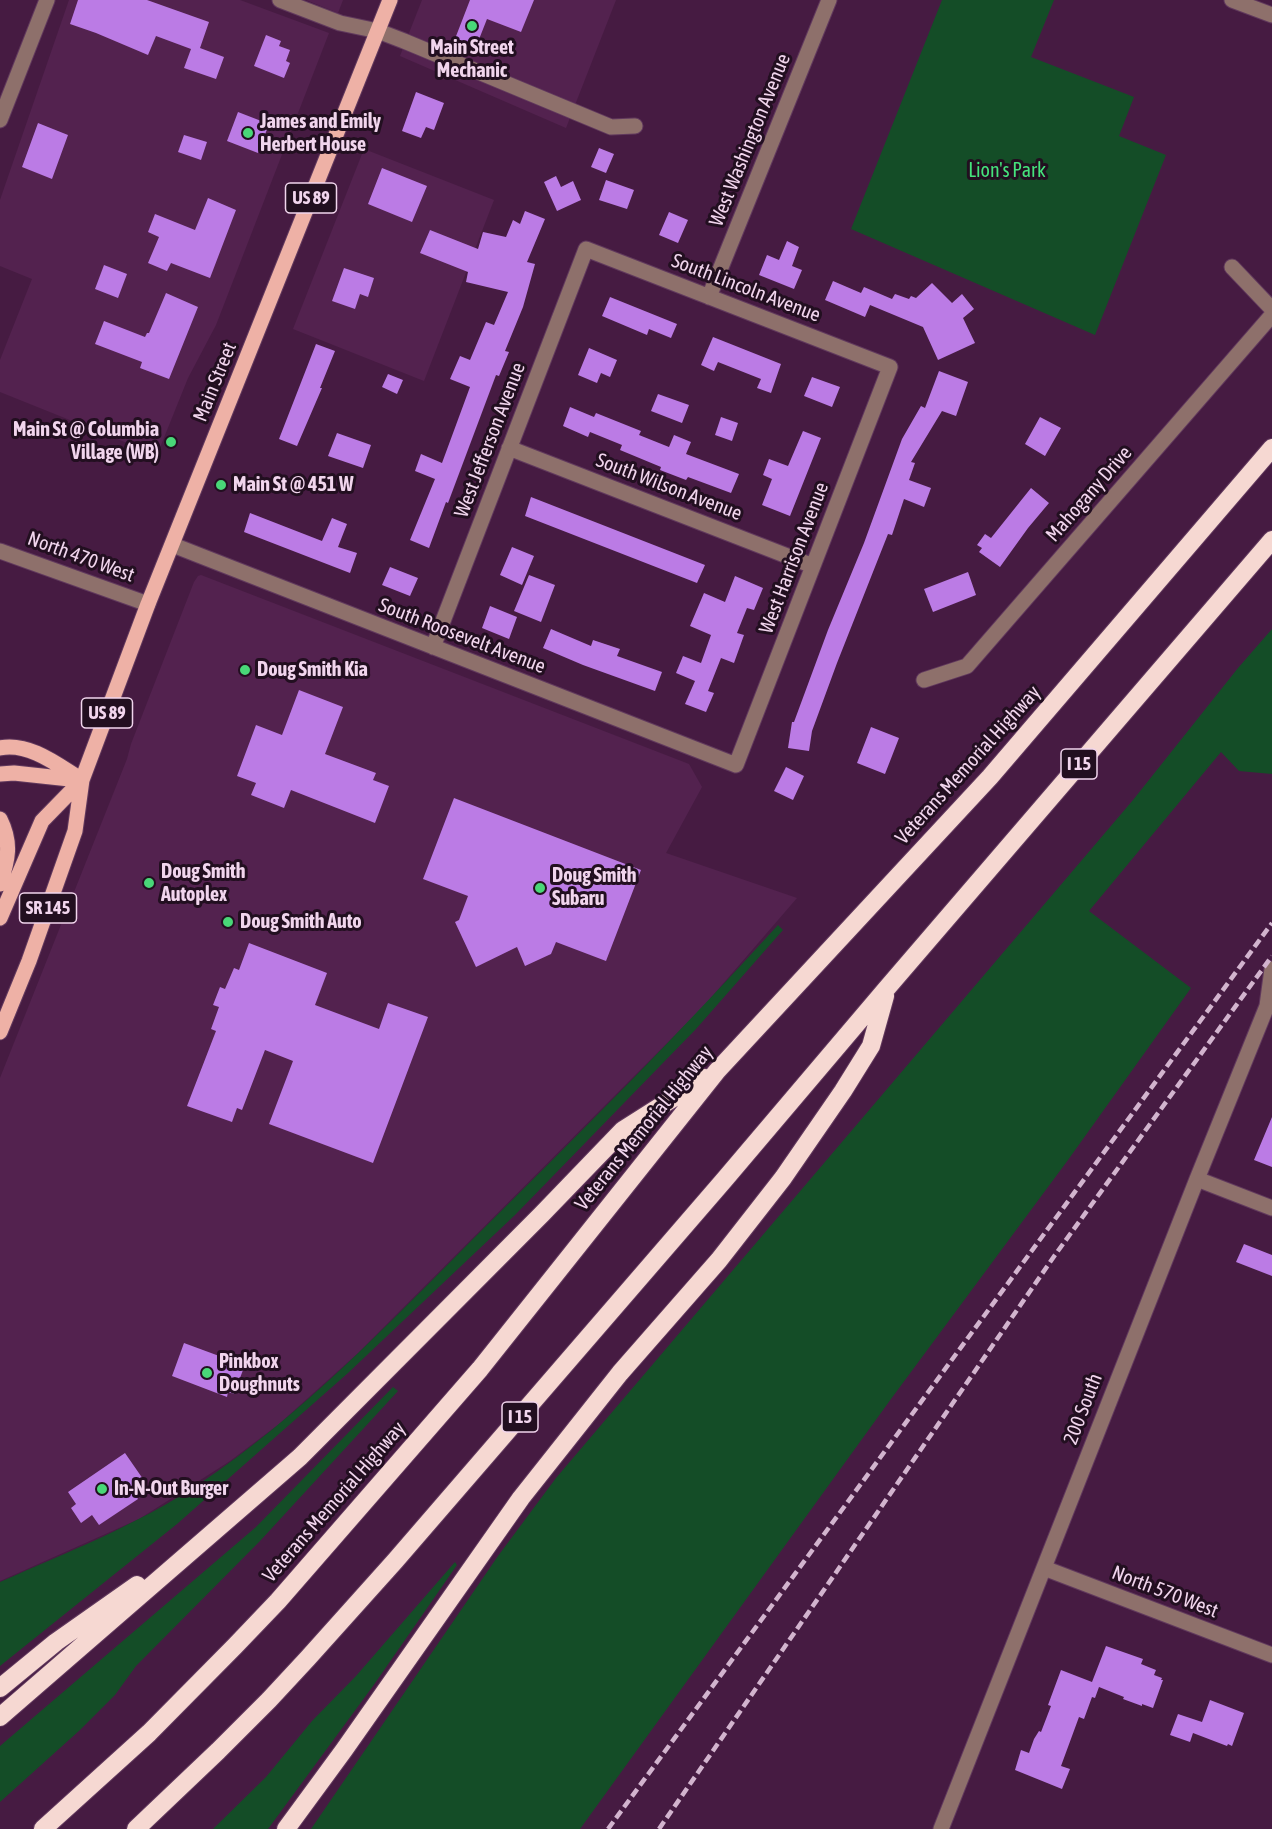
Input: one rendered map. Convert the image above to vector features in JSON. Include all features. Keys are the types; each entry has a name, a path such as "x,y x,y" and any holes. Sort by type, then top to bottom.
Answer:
{"highway":[{"name":"Veterans Memorial Highway","path":"43,1829 149,1733 278,1600 480,1369 717,1071 990,777 1272,448"},
{"name":"I 15","path":"136,1829 269,1700 353,1608 725,1179 1272,540"},
{"path":"286,1829 521,1498 620,1373 719,1260 783,1178 871,1046 887,988"},
{"path":"0,1717 278,1478 345,1414 623,1130 717,1071"},
{"path":"0,1688 56,1642 203,1541"}],"main road":[{"name":"Main Street","path":"0,1032 29,961 75,831 82,780 148,604 390,0"},
{"path":"0,748 37,752 82,780"},
{"path":"0,774 14,773 82,780"},
{"name":"Main Street","path":"0,918 42,822 82,780"},
{"path":"0,819 8,840 8,859 0,884"}],"street":[{"path":"0,120 47,0"},
{"path":"280,0 340,23 378,31 611,127 634,126"},
{"name":"West Washington Avenue","path":"709,297 829,0"},
{"path":"1232,0 1272,15"},
{"name":"South Lincoln Avenue","path":"586,249 890,367"},
{"name":"West Jefferson Avenue","path":"433,647 586,249"},
{"path":"1232,267 1272,309"},
{"name":"Mahogany Drive","path":"924,680 967,666 1272,315"},
{"name":"West Harrison Avenue","path":"736,765 890,367"},
{"name":"South Wilson Avenue","path":"509,448 813,566"},
{"name":"South Roosevelt Avenue","path":"173,545 736,765"},
{"name":"North 470 West","path":"0,551 148,604"},
{"name":"200 South","path":"941,1829 1197,1179 1269,1003 1272,969"},
{"path":"1197,1179 1272,1208"},
{"name":"North 570 West","path":"1044,1568 1272,1655"}],"shaded area":[{"path":"69,0 240,0 329,33 216,325 188,378 157,455 0,392 0,360 32,279 0,266 0,200"},
{"path":"306,0 343,0 338,13"},
{"path":"422,0 616,0 566,128 400,56"},
{"path":"364,149 494,200 424,381 293,329"},
{"name":"Doug Smith Autoplex","path":"201,575 689,764 702,787 666,853 797,898 702,1008 358,1353 279,1424 230,1461 139,1519 0,1581 0,1078 127,759 194,582"}],"green space":[{"name":"Lion's Park","path":"942,0 1054,0 1031,57 1134,97 1119,136 1166,155 1095,335 851,229"},
{"path":"1272,629 1272,774 1239,771 1221,752 1089,911 1191,988 580,1829 311,1829 498,1556 556,1478 1133,800"},
{"path":"778,925 783,930 696,1029 515,1215 348,1373 177,1524 0,1666 0,1582 102,1537 175,1499 236,1458 308,1400 407,1305 627,1084"},
{"path":"393,1387 398,1391 260,1541 136,1666 115,1695 0,1802 0,1746 256,1527"},
{"path":"455,1562 457,1565 373,1686 268,1829 213,1829 266,1777 312,1721 356,1676"}],"building":[{"path":"78,0 147,0 209,22 200,48 224,57 216,79 184,68 191,49 156,36 148,55 70,24"},
{"name":"Main Street Mechanic","path":"470,0 534,0 521,32 487,19 474,52 453,44"},
{"path":"266,35 281,41 279,46 290,50 286,61 290,63 284,78 254,66"},
{"path":"416,92 444,103 434,130 426,127 421,138 402,131"},
{"name":"James and Emily Herbert House","path":"238,112 269,124 258,153 227,141"},
{"path":"38,123 68,135 52,179 22,167"},
{"path":"184,135 207,142 201,160 178,152"},
{"path":"599,148 614,154 606,173 591,167"},
{"path":"382,168 427,186 412,222 368,204"},
{"path":"556,176 561,187 573,181 581,200 557,211 544,182"},
{"path":"606,180 634,190 627,209 599,200"},
{"path":"208,198 236,210 210,278 171,263 167,271 148,263 159,237 148,232 155,214 195,230"},
{"path":"525,211 545,219 527,262 535,264 523,307 505,351 509,352 499,376 496,375 429,548 410,540 435,479 415,471 421,454 442,463 470,387 450,379 460,356 470,360 486,322 494,325 508,292 466,282 468,272 420,253 430,230 478,249 483,232 506,237 513,220 520,224"},
{"path":"669,212 688,220 678,243 659,235"},
{"path":"787,241 799,247 792,266 802,270 794,289 759,275 767,255 779,260"},
{"path":"104,265 127,274 118,298 95,289"},
{"path":"344,268 374,278 368,297 360,294 355,309 332,301"},
{"path":"833,281 861,293 864,287 892,299 895,294 909,299 911,296 916,298 932,283 952,303 962,294 974,309 963,318 975,343 938,360 923,327 870,305 865,317 825,300"},
{"path":"166,293 198,307 169,379 140,368 142,362 95,344 104,321 145,337 149,333"},
{"path":"610,297 677,324 671,338 649,329 647,335 602,316"},
{"path":"713,337 781,364 771,393 757,388 761,379 718,362 714,371 701,365"},
{"path":"316,344 335,351 297,446 279,439"},
{"path":"589,348 617,360 610,377 601,373 597,383 578,375"},
{"path":"939,371 968,382 956,416 942,411 911,462 915,463 909,480 931,488 924,507 904,499 892,535 888,534 837,663 812,731 809,751 788,748 792,722 794,722 828,630 864,543 902,439 921,406 925,408"},
{"path":"388,374 403,380 397,394 382,387"},
{"path":"812,377 840,387 832,407 804,396"},
{"path":"658,394 689,405 682,423 651,411"},
{"path":"570,407 594,417 596,413 641,431 639,435 669,447 674,435 691,442 686,454 739,474 731,493 688,477 686,480 660,470 661,467 620,450 622,445 590,432 588,437 563,426"},
{"path":"721,417 738,423 732,441 715,435"},
{"path":"1040,417 1061,428 1045,456 1025,444"},
{"path":"803,431 821,438 790,516 762,505 772,479 763,475 769,459 788,466"},
{"path":"337,433 371,445 363,468 328,456"},
{"path":"1031,488 1049,503 1000,567 979,552 982,548 977,545 985,534 991,538"},
{"path":"531,497 705,565 697,583 525,516"},
{"path":"250,513 322,541 332,518 347,524 338,547 357,553 350,573 244,532"},
{"path":"512,547 534,556 522,585 500,575"},
{"path":"390,567 418,578 410,596 382,585"},
{"path":"968,572 976,595 933,612 924,589"},
{"path":"529,575 555,585 541,622 514,611"},
{"path":"735,576 763,588 754,610 747,608 737,633 744,635 734,663 721,658 708,691 714,693 706,712 685,704 695,681 676,673 683,656 701,663 711,635 690,626 704,593 725,602"},
{"path":"490,606 517,617 509,639 482,628"},
{"path":"551,629 591,646 593,640 620,649 617,656 662,672 655,691 543,648"},
{"path":"299,690 343,707 325,754 376,773 373,780 389,786 375,823 291,790 284,808 251,795 256,783 237,776 256,725 282,735"},
{"path":"871,727 899,738 885,774 857,763"},
{"path":"786,767 804,776 793,800 774,791"},
{"name":"Doug Smith Subaru","path":"454,798 641,870 606,961 556,942 551,954 525,966 517,947 476,967 455,922 459,920 468,896 423,879"},
{"path":"249,943 327,973 315,1005 379,1029 388,1003 428,1017 373,1163 269,1124 293,1061 265,1050 242,1110 237,1108 232,1122 187,1106 216,1031 211,1029 219,1007 213,1005 220,987 225,989 234,968 239,970"},
{"path":"1272,1117 1272,1167 1254,1160"},
{"path":"1244,1244 1272,1255 1272,1276 1236,1262"},
{"name":"Pinkbox Doughnuts","path":"184,1343 230,1360 228,1364 243,1370 234,1394 228,1392 227,1397 172,1376"},
{"name":"In-N-Out Burger","path":"125,1453 143,1479 130,1487 138,1499 99,1525 92,1515 81,1523 71,1508 76,1504 68,1492"},
{"path":"1106,1646 1143,1659 1141,1664 1156,1670 1154,1675 1163,1680 1153,1708 1123,1699 1124,1697 1099,1687 1095,1698 1092,1697 1084,1719 1079,1717 1061,1766 1070,1769 1062,1789 1015,1770 1021,1750 1029,1753 1034,1739 1039,1731 1041,1732 1061,1670 1092,1682"},
{"path":"1210,1700 1244,1713 1232,1746 1193,1733 1190,1742 1170,1735 1178,1714 1202,1722"}],"railway":[{"path":"608,1829 1272,923"},
{"path":"659,1829 1055,1255 1272,956"}],"place":[{"name":"Main Street Mechanic","path":"472,26"},
{"name":"James and Emily Herbert House","path":"248,133"},
{"name":"Main St @ Columbia Village (WB)","path":"171,442"},
{"name":"Main St @ 451 W","path":"221,485"},
{"name":"Doug Smith Kia","path":"245,670"},
{"name":"Doug Smith Autoplex","path":"149,883"},
{"name":"Doug Smith Subaru","path":"540,888"},
{"name":"Doug Smith Auto","path":"228,922"},
{"name":"Pinkbox Doughnuts","path":"207,1373"},
{"name":"In-N-Out Burger","path":"102,1489"}]}
